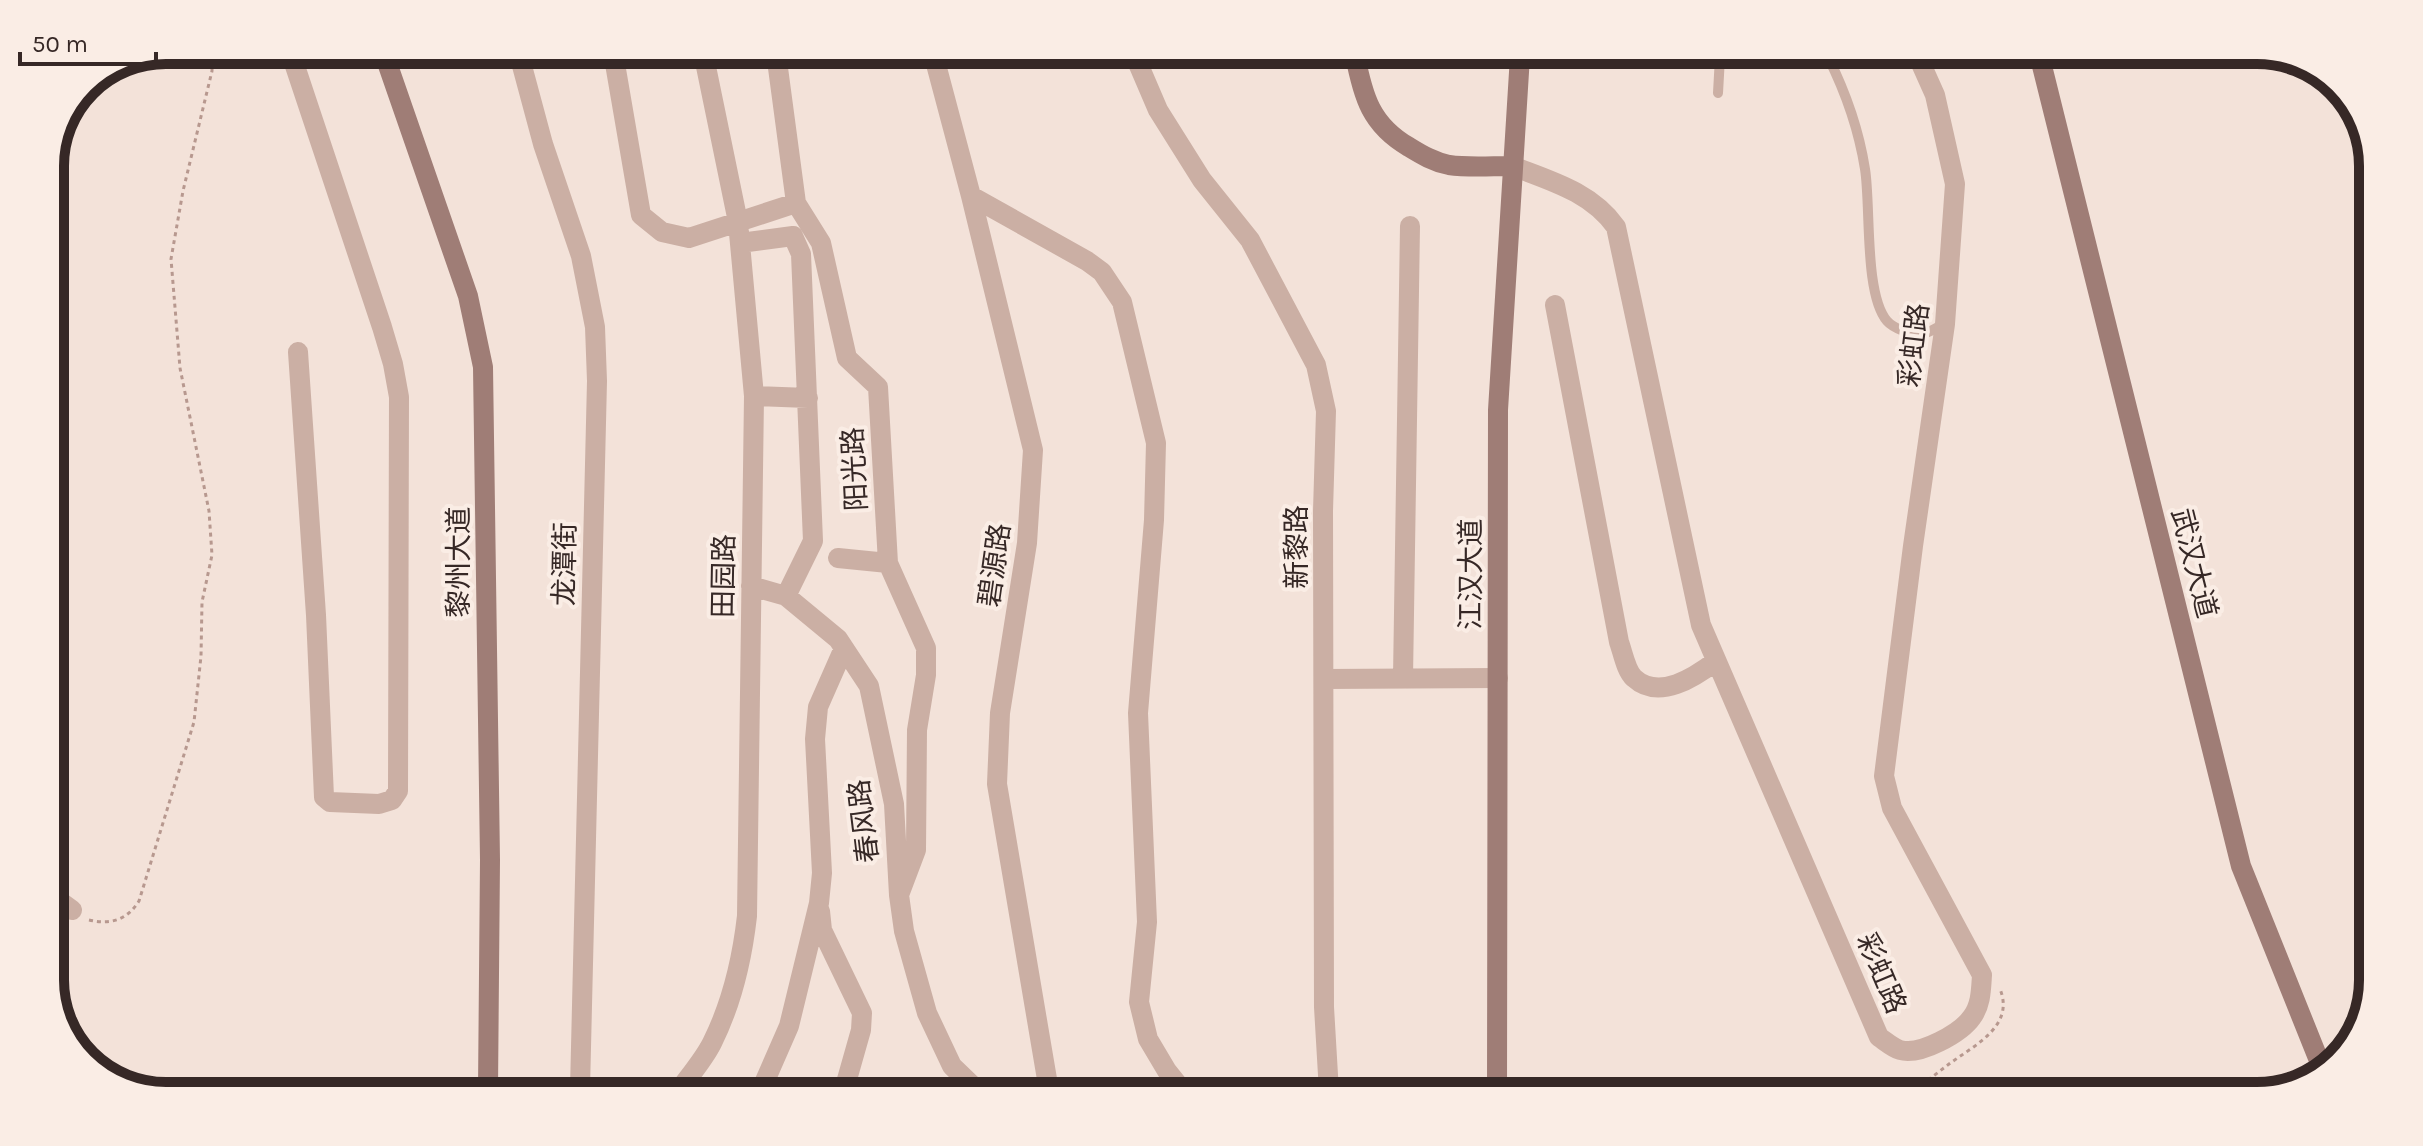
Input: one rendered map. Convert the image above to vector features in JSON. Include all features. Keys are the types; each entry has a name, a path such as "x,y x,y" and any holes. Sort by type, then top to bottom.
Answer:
{"main road":[{"name":"黎州大道","path":"388,64 468,296 483,367 490,860 488,1082"},
{"path":"1357,64 1373,115 1390,136 1428,159 1450,165 1512,166"},
{"name":"江汉大道","path":"1497,1082 1498,410 1519,64"},
{"name":"武汉大道","path":"2041,64 2241,866 2319,1061"}],"street":[{"path":"294,64 382,327 399,397 398,791 392,800 379,804 330,802 324,797 316,615 298,352"},
{"name":"龙潭街","path":"521,64 543,144 581,256 595,327 597,381 580,1082"},
{"path":"615,64 641,215 662,232 689,238 796,203"},
{"name":"田园路","path":"685,1082 712,1044 734,988 747,916 754,396 738,222 705,64"},
{"name":"阳光路","path":"777,64 796,203 821,243 847,358 878,387 888,563 926,648 926,675 917,730 916,850 899,895"},
{"name":"碧源路","path":"936,64 1033,450 1027,543 1000,713 997,784 1047,1082"},
{"name":"新黎路","path":"1138,64 1158,110 1202,180 1250,240 1316,365 1326,411 1323,511 1324,1007 1328,1082"},
{"name":"彩虹路","path":"1512,166 1574,190 1604,211 1616,227 1701,625 1879,1037 1901,1051 1919,1050 1956,1033 1973,1017 1981,999 1982,975 1892,808 1884,776 1908,576 1945,324 1955,184 1935,95 1921,64"},
{"path":"971,196 1102,272 1122,302 1152,426 1157,462 1138,713 1147,922 1139,1002 1148,1039 1176,1082"},
{"path":"1403,678 1410,226"},
{"path":"740,243 793,236 801,254 813,541 786,596"},
{"path":"1555,305 1619,642 1631,676 1642,684 1680,685 1716,661"},
{"path":"754,396 808,398"},
{"path":"838,558 888,563"},
{"name":"春风路","path":"751,586 786,596 838,639 869,686 894,804 904,931 927,1013 952,1066 969,1082"},
{"path":"764,1082 789,1026 819,903 822,873 815,739 818,707 844,648"},
{"path":"1325,679 1498,678"},
{"path":"819,903 822,930 862,1013 861,1030 846,1082"},
{"path":"64,904 72,910"}],"lane":[{"path":"1718,93 1720,64"},
{"path":"1832,64 1843,86 1865,168 1878,306 1888,323 1905,331 1921,335 1945,324"}],"path":[{"path":"72,910 88,920 104,923 121,919 133,911 139,901 194,722 201,656 202,602 212,555 209,511 180,368 171,259 212,64"}]}
